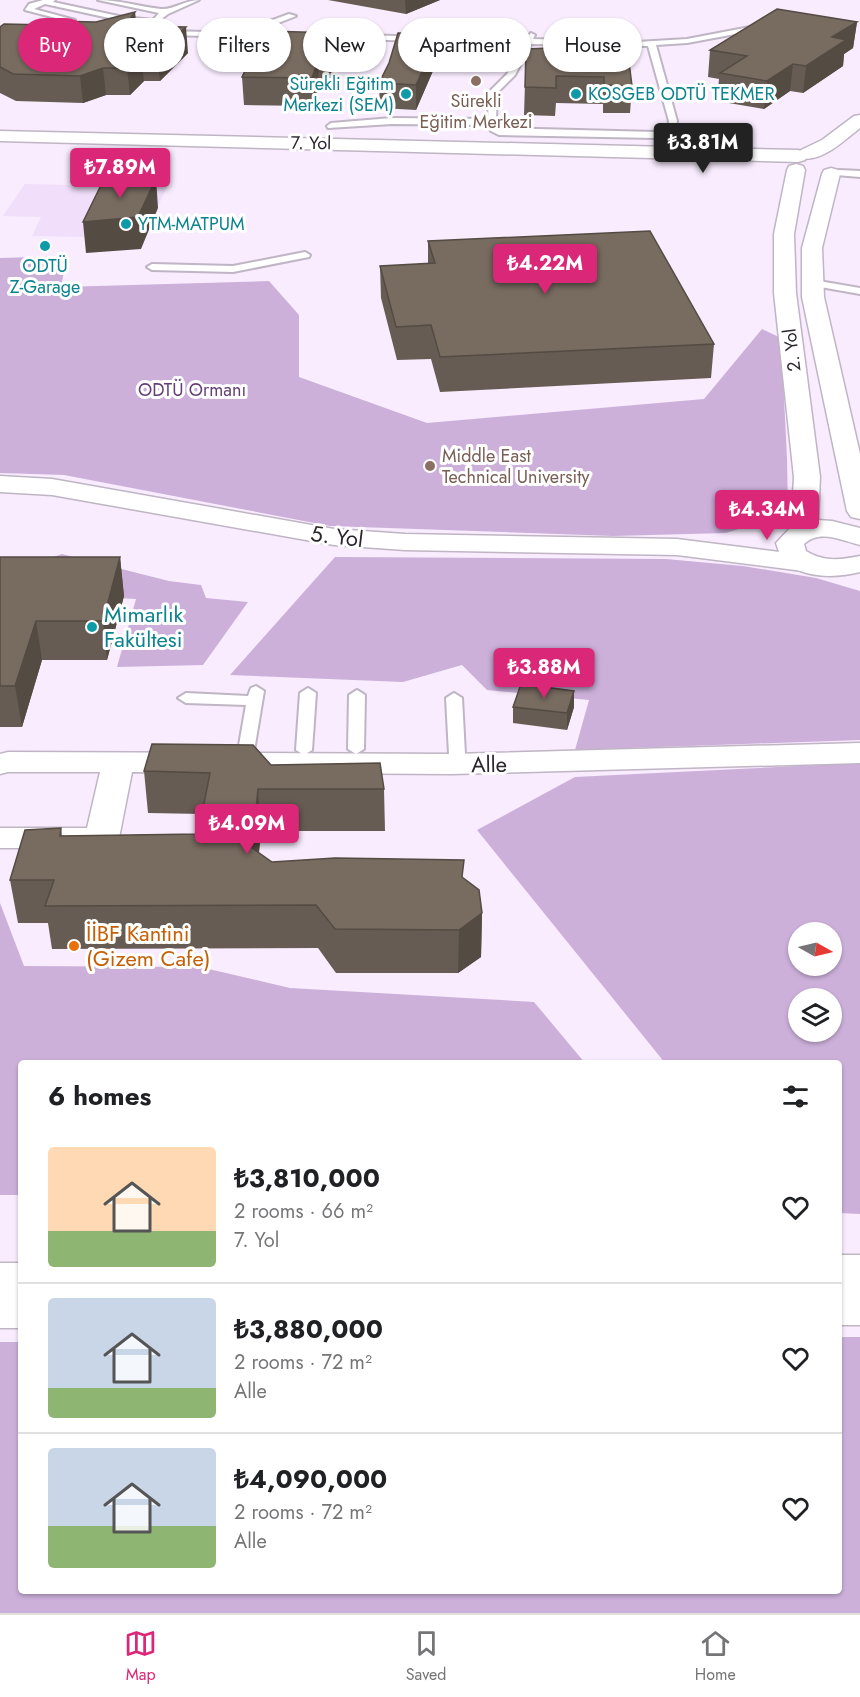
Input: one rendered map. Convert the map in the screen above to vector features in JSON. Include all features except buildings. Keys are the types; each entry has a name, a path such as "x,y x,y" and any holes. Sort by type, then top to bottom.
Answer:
{"street":[{"path":"797,161 828,144 860,120"},
{"name":"7. Yol","path":"0,136 621,150 797,161"},
{"name":"2. Yol","path":"860,511 813,297 812,248 848,166 833,156 797,161 784,234 785,281 807,477 798,534 790,549 801,560 860,579"},
{"name":"5. Yol","path":"0,484 52,487 334,537 405,542 677,547 819,566"},
{"path":"798,534 814,529 838,529 860,537"},
{"name":"5. Yol","path":"677,547 798,534"},
{"path":"819,566 839,568 860,564"},
{"name":"Alle","path":"0,764 8,762 452,764 860,753"},
{"path":"0,838 102,838 118,763"},
{"path":"842,1272 860,1272"},
{"path":"0,1280 18,1280"},
{"path":"842,1308 860,1307"},
{"path":"0,1310 18,1310"}],"lane":[{"path":"102,0 165,12"},
{"path":"158,18 165,12 195,0"},
{"path":"63,18 29,10 32,6 48,1 119,18"},
{"path":"171,1 185,4"},
{"path":"287,18 292,16"},
{"path":"531,42 652,44 687,41 778,24"},
{"path":"513,72 493,92 492,122 494,129 499,132 656,135 672,132 673,122 652,44"},
{"path":"642,55 656,55"},
{"path":"331,126 392,121 578,123"},
{"path":"152,267 233,269 305,255"},
{"path":"813,283 860,291"},
{"path":"304,750 308,693"},
{"path":"356,749 357,694"},
{"path":"186,698 255,696 246,751"},
{"path":"454,698 457,754"}],"shaded area":[{"name":"Middle East Technical University","path":"0,0 860,0 860,1613 0,1613"},
{"path":"25,184 167,187 158,206 87,237 32,236 41,217 3,216"}],"green space":[{"name":"ODTÜ Ormanı","path":"67,256 61,287 269,281 299,315 299,377 427,423 704,399 762,329 781,338 788,513 726,533 613,536 330,526 64,475 0,473 0,258"},
{"path":"62,554 169,581 201,585 206,598 248,602 203,665 117,667 136,599 1,592 36,563"},
{"path":"335,557 666,559 743,566 816,578 860,591 860,740 575,750 589,700 487,690 462,665 403,682 230,675"},
{"path":"860,763 860,1214 842,1213 842,1060 663,1060 477,830 575,777"},
{"path":"0,903 24,966 200,967 290,988 534,1002 582,1060 18,1060 18,1195 0,1195"},
{"path":"842,1337 860,1337 860,1613 0,1613 0,1342 18,1342 18,1594 842,1594"}],"place":[{"name":"Sürekli Eğitim Merkezi","path":"476,81"},
{"name":"Sürekli Eğitim Merkezi (SEM)","path":"406,94"},
{"name":"KOSGEB ODTÜ TEKMER","path":"576,94"},
{"name":"YTM-MATPUM","path":"126,224"},
{"name":"ODTÜ Z-Garage","path":"45,246"},
{"name":"Middle East Technical University","path":"430,466"},
{"name":"Mimarlık Fakültesi","path":"92,627"},
{"name":"İİBF Kantini (Gizem Cafe)","path":"74,946"}]}
